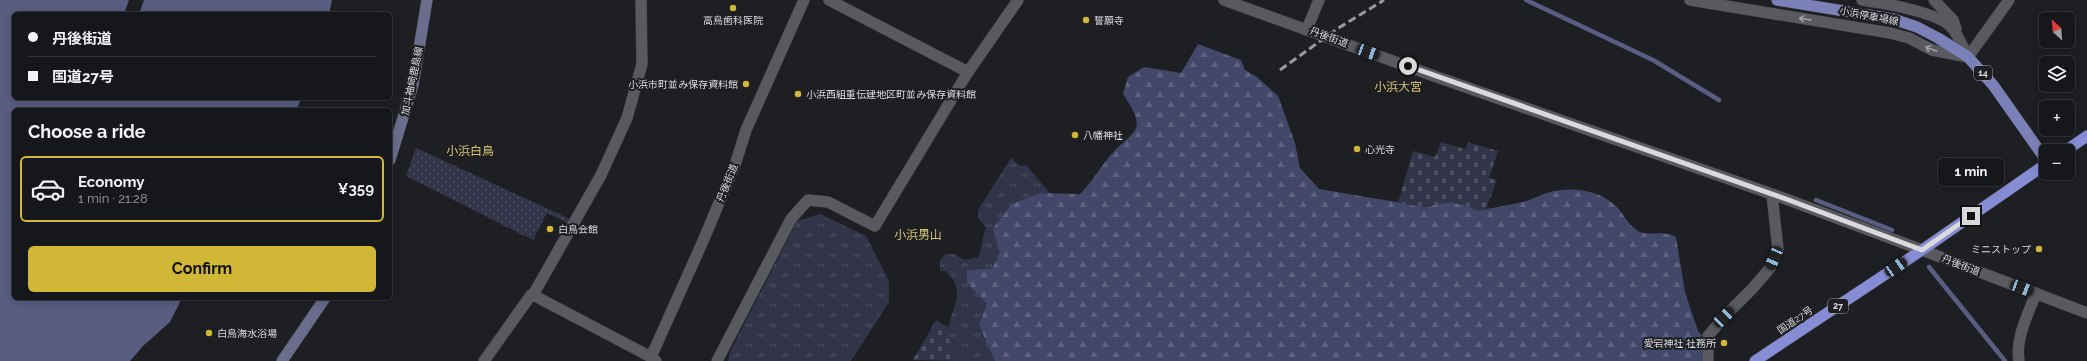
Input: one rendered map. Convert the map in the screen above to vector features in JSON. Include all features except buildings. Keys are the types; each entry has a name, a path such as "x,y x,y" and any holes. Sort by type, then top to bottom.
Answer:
{"highway":[{"path":"2075,144 2087,136"},
{"name":"国道27号","path":"1755,361 1922,250 2039,169"}],"main road":[{"name":"加斗袖崎鹿島線","path":"392,153 413,85 427,0"},
{"name":"小浜停車場線","path":"1777,0 1893,19 1917,27 1968,58 1994,85 2039,150"},
{"path":"282,361 323,300"}],"street":[{"path":"641,0 642,64 627,118 601,175 533,296 654,359"},
{"name":"丹後街道","path":"654,359 735,165 746,130 804,0"},
{"path":"829,0 968,72"},
{"path":"717,361 795,214 808,200 828,202 875,226 968,72 1018,0"},
{"name":"丹後街道","path":"1224,0 1772,195 2087,313"},
{"path":"1307,29 1319,0"},
{"path":"1690,0 1890,33 1909,38 1932,50 1968,58"},
{"path":"1862,0 1903,7 1940,20 1951,27 1968,58"},
{"path":"1934,0 1953,20 1968,58"},
{"path":"1968,58 2009,0"},
{"path":"1708,361 1708,336 1770,268 1778,249 1772,195"},
{"path":"2019,361 2018,347 2020,337 2036,293"},
{"path":"484,361 531,295"}],"green space":[{"path":"1198,44 1241,60 1245,70 1257,77 1278,96 1295,143 1300,168 1319,189 1426,207 1445,202 1469,205 1476,211 1527,201 1558,190 1582,190 1597,194 1611,202 1619,209 1630,225 1642,233 1661,233 1676,237 1685,292 1698,331 1703,337 1704,361 995,361 979,325 987,304 967,283 967,270 992,268 1000,255 993,228 1012,204 1040,193 1080,194 1109,157 1135,130 1137,124 1136,117 1123,94 1128,77 1144,67 1181,73"},
{"path":"1441,142 1465,149 1468,142 1498,151 1489,178 1497,180 1486,209 1476,211 1464,204 1458,203 1416,206 1398,203 1413,151 1435,157"},
{"path":"416,148 570,219 568,223 547,213 533,240 406,176"},
{"path":"1011,158 1020,166 1026,165 1051,194 1040,193 994,228 1001,255 992,268 967,270 967,283 987,304 992,352 995,361 960,361 949,338 950,320 957,296 956,288 953,280 946,271 940,271 940,260 946,254 954,254 964,260 979,257 986,228 978,218 978,210"},
{"path":"820,214 866,236 889,281 889,302 851,361 728,361 730,352 797,221"},
{"path":"936,320 949,328 949,340 960,361 913,360"}],"shaded area":[{"path":"0,0 332,0 329,12 12,12 12,100 301,100 297,108 12,108 12,300 181,300 170,322 143,346 130,361 0,361"}],"pier":[{"path":"129,0 144,0 140,12 125,12"}],"waterway":[{"path":"1526,0 1653,60 1719,100"},
{"path":"1816,200 1892,230"},
{"path":"1929,267 2005,361"}],"railway":[{"path":"1280,70 1337,29 1384,0"}],"place":[{"name":"高鳥歯科医院","path":"733,8"},
{"name":"誓願寺","path":"1086,20"},
{"name":"小浜市町並み保存資料館","path":"746,84"},
{"name":"小浜西組重伝建地区町並み保存資料館","path":"798,94"},
{"name":"八幡神社","path":"1075,135"},
{"name":"心光寺","path":"1357,149"},
{"name":"白鳥会館","path":"550,229"},
{"name":"ミニストップ","path":"2039,249"},
{"name":"白鳥海水浴場","path":"209,333"},
{"name":"愛宕神社 社務所","path":"1724,343"}],"district":[{"name":"小浜大宮","path":"1398,87"},
{"name":"小浜白鳥","path":"470,151"},
{"name":"小浜男山","path":"918,235"}],"route":[{"path":"1408,66 1786,199 1922,250 1971,216"}]}
